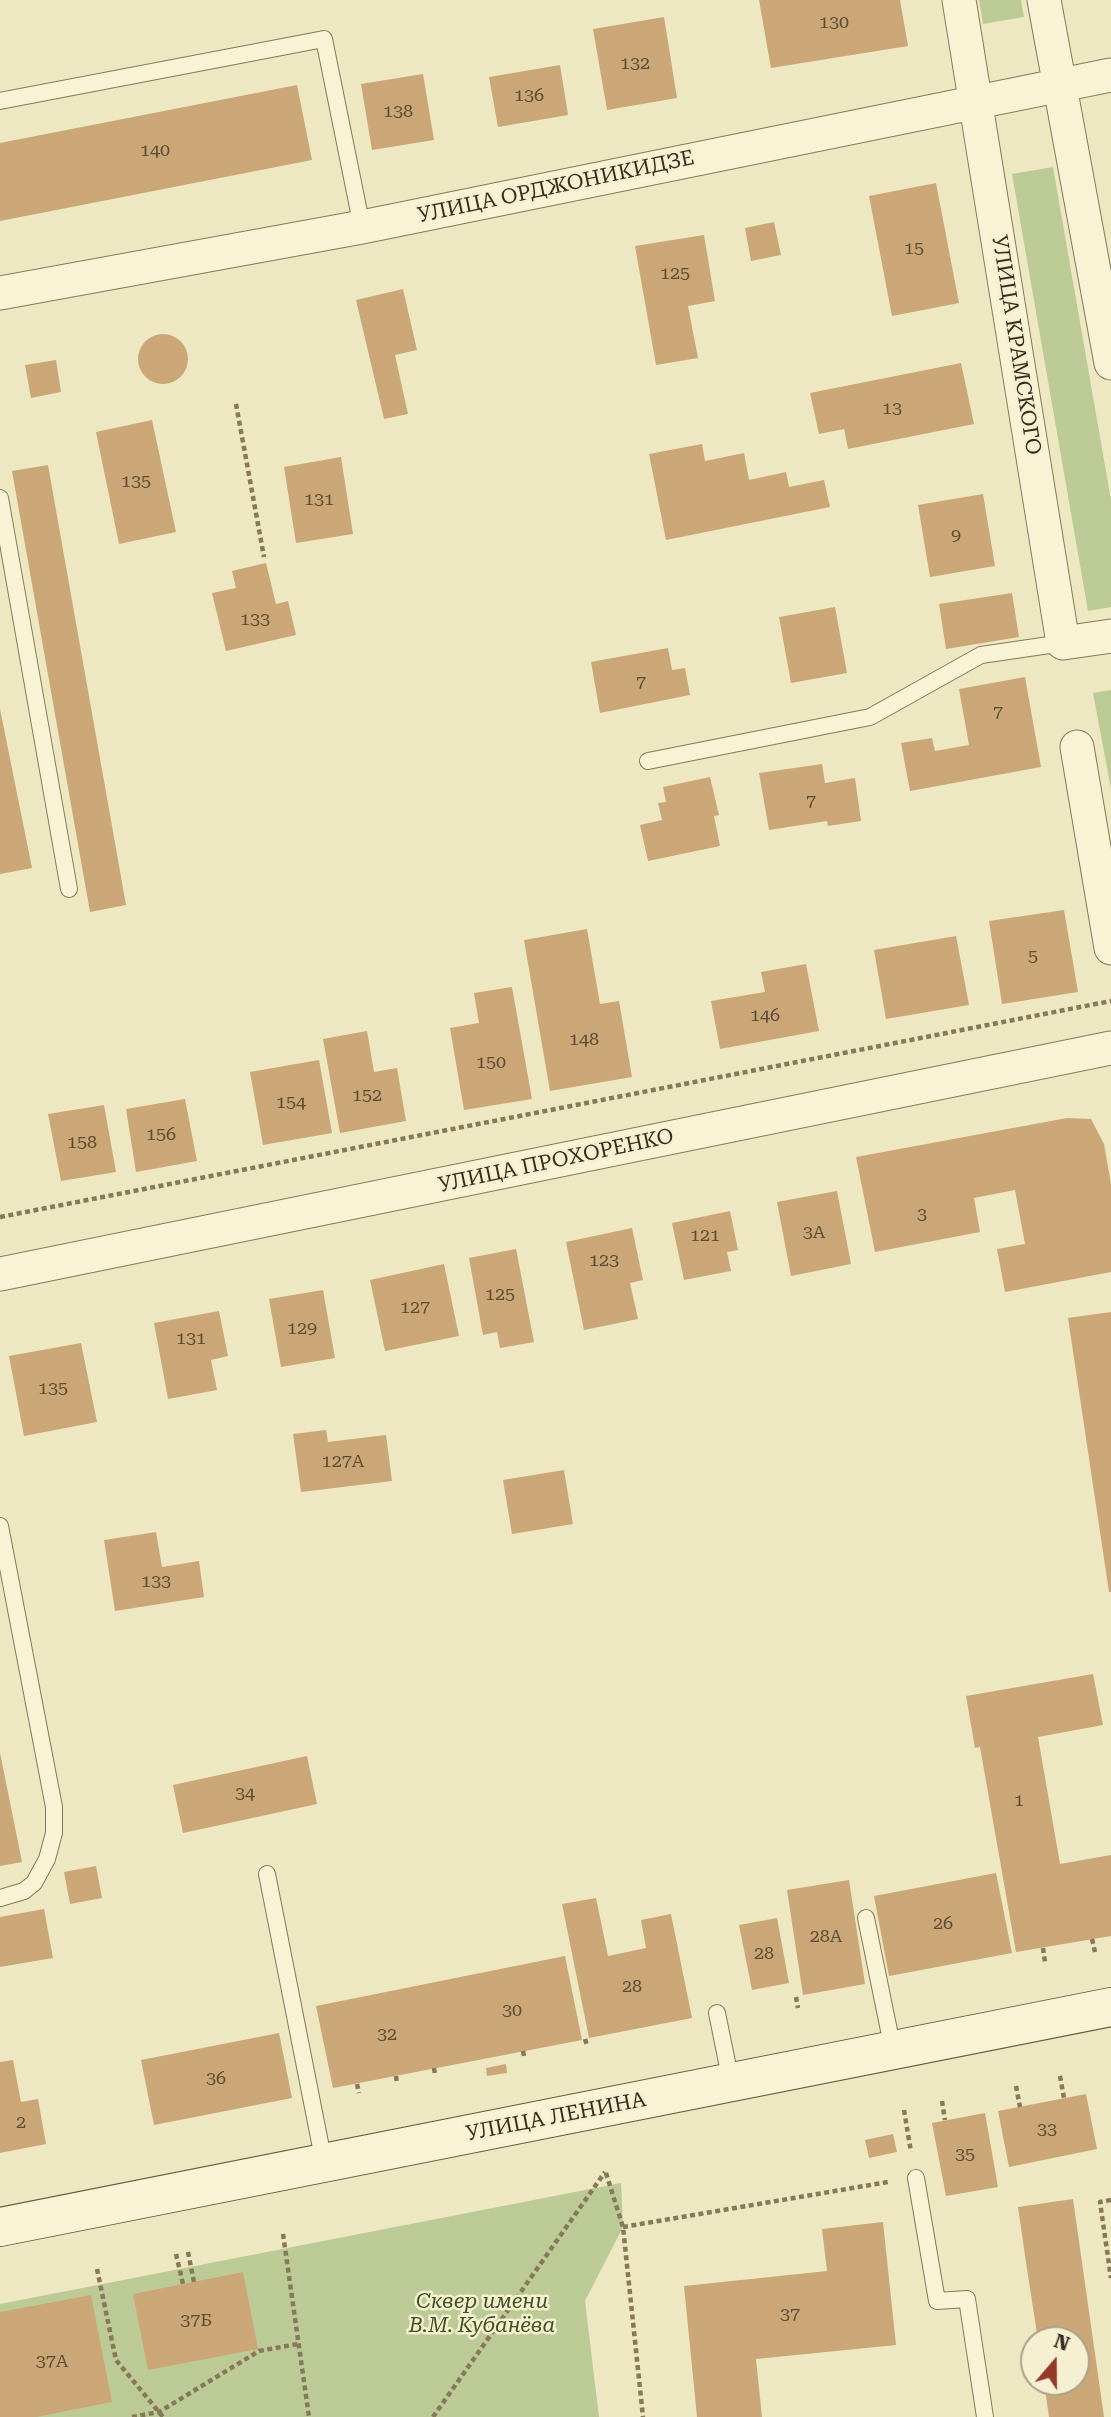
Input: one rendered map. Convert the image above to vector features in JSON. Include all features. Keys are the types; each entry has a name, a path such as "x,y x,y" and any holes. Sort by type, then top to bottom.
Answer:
{"main road":[{"name":"УЛИЦА ЛЕНИНА","path":"0,2227 1111,2007"}],"street":[{"name":"УЛИЦА КРАМСКОГО","path":"959,0 1063,643"},
{"path":"1044,0 1111,363"},
{"name":"УЛИЦА ОРДЖОНИКИДЗЕ","path":"0,293 362,227 1111,75"},
{"path":"1063,643 1111,636"},
{"path":"1076,747 1111,948"},
{"name":"УЛИЦА ПРОХОРЕНКО","path":"0,1274 1111,1048"}],"lane":[{"path":"0,101 324,39 362,227"},
{"path":"0,498 69,889"},
{"path":"648,761 870,717 981,655 1063,643"},
{"path":"0,1526 54,1807 54,1833 47,1859 34,1882 24,1891 0,1898"},
{"path":"267,1874 324,2163"},
{"path":"866,1918 893,2050"},
{"path":"717,2013 731,2082"},
{"path":"916,2178 937,2301 967,2299 985,2417"}],"path":[{"path":"236,404 264,557"},
{"path":"0,1217 1111,1001"},
{"path":"1092,1939 1095,1952"},
{"path":"1043,1948 1045,1962"},
{"path":"796,1997 798,2008"},
{"path":"434,2068 435,2075"},
{"path":"396,2076 397,2084"},
{"path":"1060,2077 1064,2098"},
{"path":"357,2084 359,2093"},
{"path":"1016,2086 1020,2107"},
{"path":"942,2101 945,2120"},
{"path":"623,2227 916,2178 904,2109"},
{"path":"433,2417 605,2172 623,2227 643,2417"},
{"path":"1111,2200 1100,2202 1111,2278"},
{"path":"283,2234 309,2417"},
{"path":"188,2252 194,2282"},
{"path":"176,2254 183,2284"},
{"path":"97,2269 116,2360 163,2417"},
{"path":"132,2417 159,2412 259,2351 299,2343"}],"green space":[{"path":"979,0 1021,0 1024,17 983,24"},
{"path":"1053,167 1111,500 1111,607 1088,611 1012,174"},
{"path":"1111,690 1111,789 1093,693"},
{"name":"Сквер имени В.М. Кубанёва","path":"621,2183 623,2227 585,2301 599,2417 0,2417 0,2304"}],"building":[{"path":"759,0 900,0 908,46 771,68"},
{"path":"664,17 677,98 607,110 593,29"},
{"path":"560,65 568,115 498,127 489,77"},
{"path":"423,74 434,140 372,150 361,84"},
{"path":"297,85 312,160 0,221 0,143"},
{"path":"936,183 959,303 892,316 869,196"},
{"path":"774,222 781,255 751,261 745,228"},
{"path":"704,235 715,301 688,306 698,358 656,365 635,246"},
{"path":"403,289 417,350 395,355 408,414 384,419 356,300"},
{"path":"163,334 180,342 188,359 180,376 163,384 146,376 138,359 146,342"},
{"path":"56,360 61,392 31,398 25,365"},
{"path":"961,363 974,424 848,449 844,429 819,434 810,393"},
{"path":"152,420 176,532 119,544 96,432"},
{"path":"702,444 705,461 744,453 749,480 786,472 789,487 824,480 830,507 666,540 649,454"},
{"path":"341,457 353,534 296,543 284,467"},
{"path":"48,465 126,905 90,912 12,471"},
{"path":"983,494 995,566 930,577 918,505"},
{"path":"266,563 276,604 288,601 296,635 226,651 212,593 236,588 232,571"},
{"path":"1012,593 1019,637 946,649 939,604"},
{"path":"835,607 847,673 791,683 779,617"},
{"path":"668,648 672,670 685,668 690,695 600,713 591,662"},
{"path":"1025,677 1041,767 910,791 901,743 932,738 935,751 969,745 959,689"},
{"path":"0,709 32,868 0,874"},
{"path":"822,764 825,783 855,778 861,821 828,826 827,821 769,830 759,773"},
{"path":"710,777 719,815 714,816 720,846 648,861 640,825 662,820 658,803 666,802 663,787"},
{"path":"1064,910 1078,992 1002,1004 989,921"},
{"path":"587,929 600,1004 619,1001 632,1077 550,1091 524,940"},
{"path":"956,936 969,1005 886,1019 874,950"},
{"path":"806,964 819,1031 720,1049 711,1001 765,992 761,972"},
{"path":"512,987 532,1099 464,1110 450,1028 479,1023 474,993"},
{"path":"367,1031 374,1072 397,1068 406,1121 340,1133 323,1039"},
{"path":"319,1060 332,1133 263,1145 250,1072"},
{"path":"185,1099 197,1161 136,1172 126,1109"},
{"path":"104,1105 116,1172 61,1181 48,1114"},
{"path":"1067,1118 1091,1119 1104,1144 1111,1184 1111,1272 1005,1292 997,1249 1025,1244 1015,1190 974,1198 980,1232 875,1252 856,1157"},
{"path":"837,1191 851,1264 791,1276 777,1202"},
{"path":"730,1211 738,1250 727,1252 731,1271 684,1280 672,1223"},
{"path":"632,1228 643,1280 630,1283 638,1319 584,1330 566,1242"},
{"path":"516,1249 534,1342 500,1348 497,1332 483,1335 469,1258"},
{"path":"444,1264 459,1336 385,1351 370,1280"},
{"path":"323,1290 335,1358 281,1367 269,1299"},
{"path":"219,1311 228,1356 211,1360 217,1390 168,1399 154,1323"},
{"path":"1111,1312 1111,1592 1109,1592 1068,1318"},
{"path":"81,1343 97,1422 24,1436 9,1356"},
{"path":"326,1430 328,1442 386,1435 392,1481 301,1492 293,1434"},
{"path":"564,1470 573,1524 512,1534 503,1480"},
{"path":"156,1532 162,1567 199,1561 204,1597 115,1611 104,1540"},
{"path":"1093,1674 1103,1725 1038,1737 1060,1864 1111,1855 1111,1936 1016,1952 980,1747 975,1748 966,1696"},
{"path":"0,1753 22,1862 0,1866"},
{"path":"307,1756 317,1804 183,1833 173,1785"},
{"path":"96,1866 102,1898 70,1904 64,1872"},
{"path":"996,1873 1012,1953 889,1976 874,1896"},
{"path":"849,1880 865,1984 803,1995 787,1890"},
{"path":"596,1898 608,1956 646,1948 641,1920 671,1914 692,2018 589,2038 562,1904"},
{"path":"44,1909 53,1958 0,1967 0,1917"},
{"path":"777,1918 789,1983 752,1990 739,1925"},
{"path":"565,1956 582,2040 333,2088 316,2006"},
{"path":"279,2033 292,2098 154,2125 141,2060"},
{"path":"13,2060 21,2102 38,2099 46,2144 0,2153 0,2062"},
{"path":"506,2064 507,2073 487,2076 486,2068"},
{"path":"1086,2094 1097,2149 1009,2167 998,2111"},
{"path":"985,2113 998,2187 946,2196 932,2123"},
{"path":"893,2134 897,2152 869,2158 865,2140"},
{"path":"1073,2199 1104,2417 1049,2417 1046,2396 1090,2396 1090,2326 1036,2326 1018,2207"},
{"path":"883,2222 896,2345 756,2359 762,2417 697,2417 684,2286 827,2271 822,2229"},
{"path":"243,2272 258,2349 148,2370 133,2294"},
{"path":"91,2295 112,2402 36,2417 0,2417 0,2312"}]}
